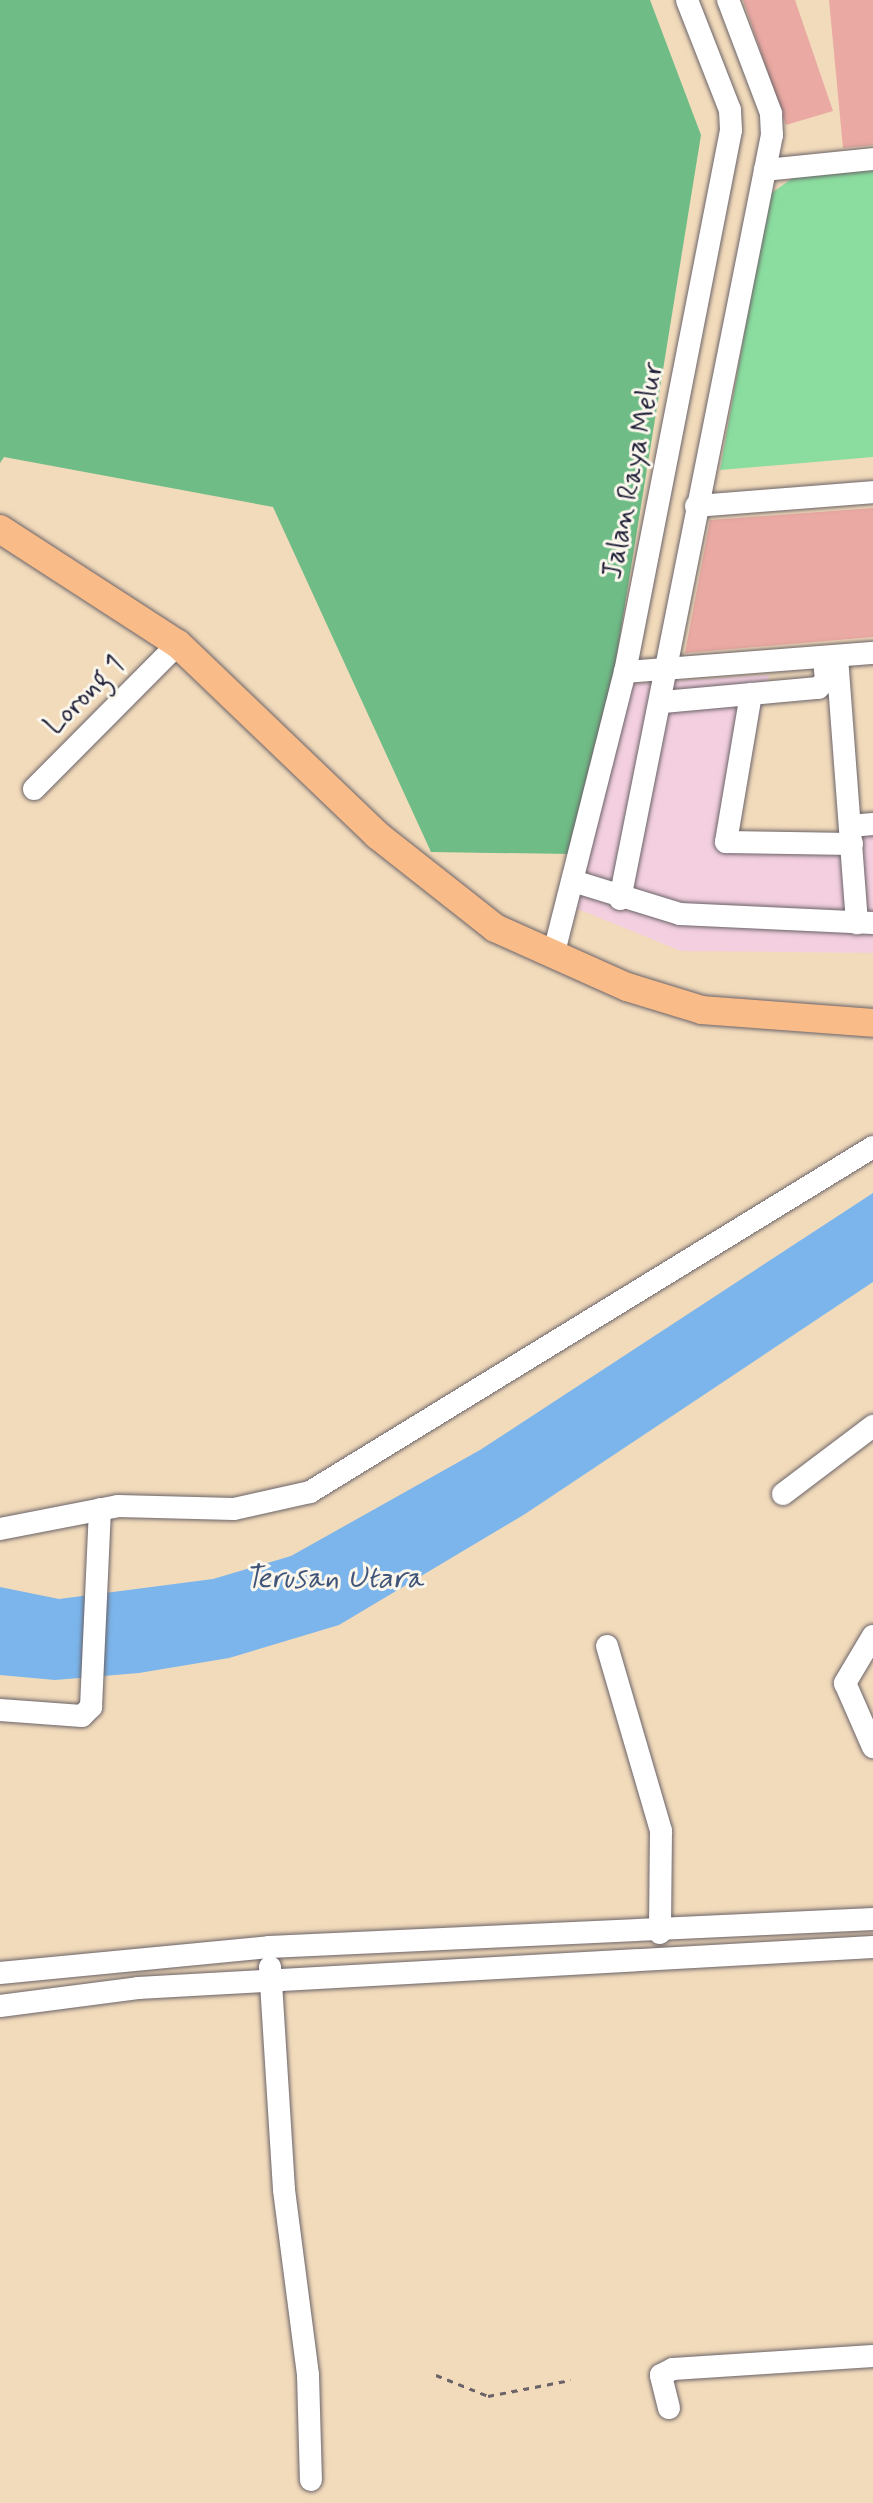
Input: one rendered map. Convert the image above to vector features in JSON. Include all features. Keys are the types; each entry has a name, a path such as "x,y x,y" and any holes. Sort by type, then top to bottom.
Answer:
{"main road":[{"path":"0,529 178,644 443,894 553,956 702,1010 873,1023"}],"street":[{"name":"Jalan Raya Melur","path":"553,956 625,672 731,130 730,110 687,0"},
{"path":"620,899 663,702 696,506 765,170 771,113 728,0"},
{"path":"765,170 873,159"},
{"path":"696,506 873,492"},
{"name":"Lorong 1","path":"34,789 178,644"},
{"path":"625,672 873,653"},
{"path":"663,702 823,686 830,657"},
{"path":"573,881 620,899 737,921 865,923 851,835 830,657"},
{"path":"751,694 726,842 851,835 873,824"},
{"path":"0,1529 178,1502 234,1509 310,1492 873,1147"},
{"path":"783,1494 873,1426"},
{"path":"0,1710 82,1716 91,1707 100,1515"},
{"path":"873,1636 845,1683 873,1747"},
{"path":"607,1646 661,1831 660,1933"},
{"path":"0,1973 269,1947 660,1933 873,1919"},
{"path":"269,1947 284,2190 308,2375 311,2480"},
{"path":"0,2006 271,1980 873,1947"},
{"path":"669,2408 661,2375 673,2369 873,2356"}],"path":[{"path":"436,2375 488,2396 570,2380"}],"shaded area":[{"path":"769,675 731,838 843,839 873,817 873,953 681,951 558,901 612,685"}],"green space":[{"path":"0,0 650,0 701,135 612,685 570,854 431,852 273,507 4,457 0,463"},
{"path":"873,166 873,457 720,470 769,195 801,172"}],"water":[{"name":"Terusan Utara","path":"873,1193 873,1282 525,1514 339,1625 229,1658 139,1673 55,1680 0,1675 0,1587 59,1599 213,1579 291,1556 480,1450"}],"building":[{"path":"743,0 795,0 833,111 786,125"},
{"path":"829,0 873,0 873,145 843,148"},
{"path":"873,508 873,637 685,653 710,520"}]}
